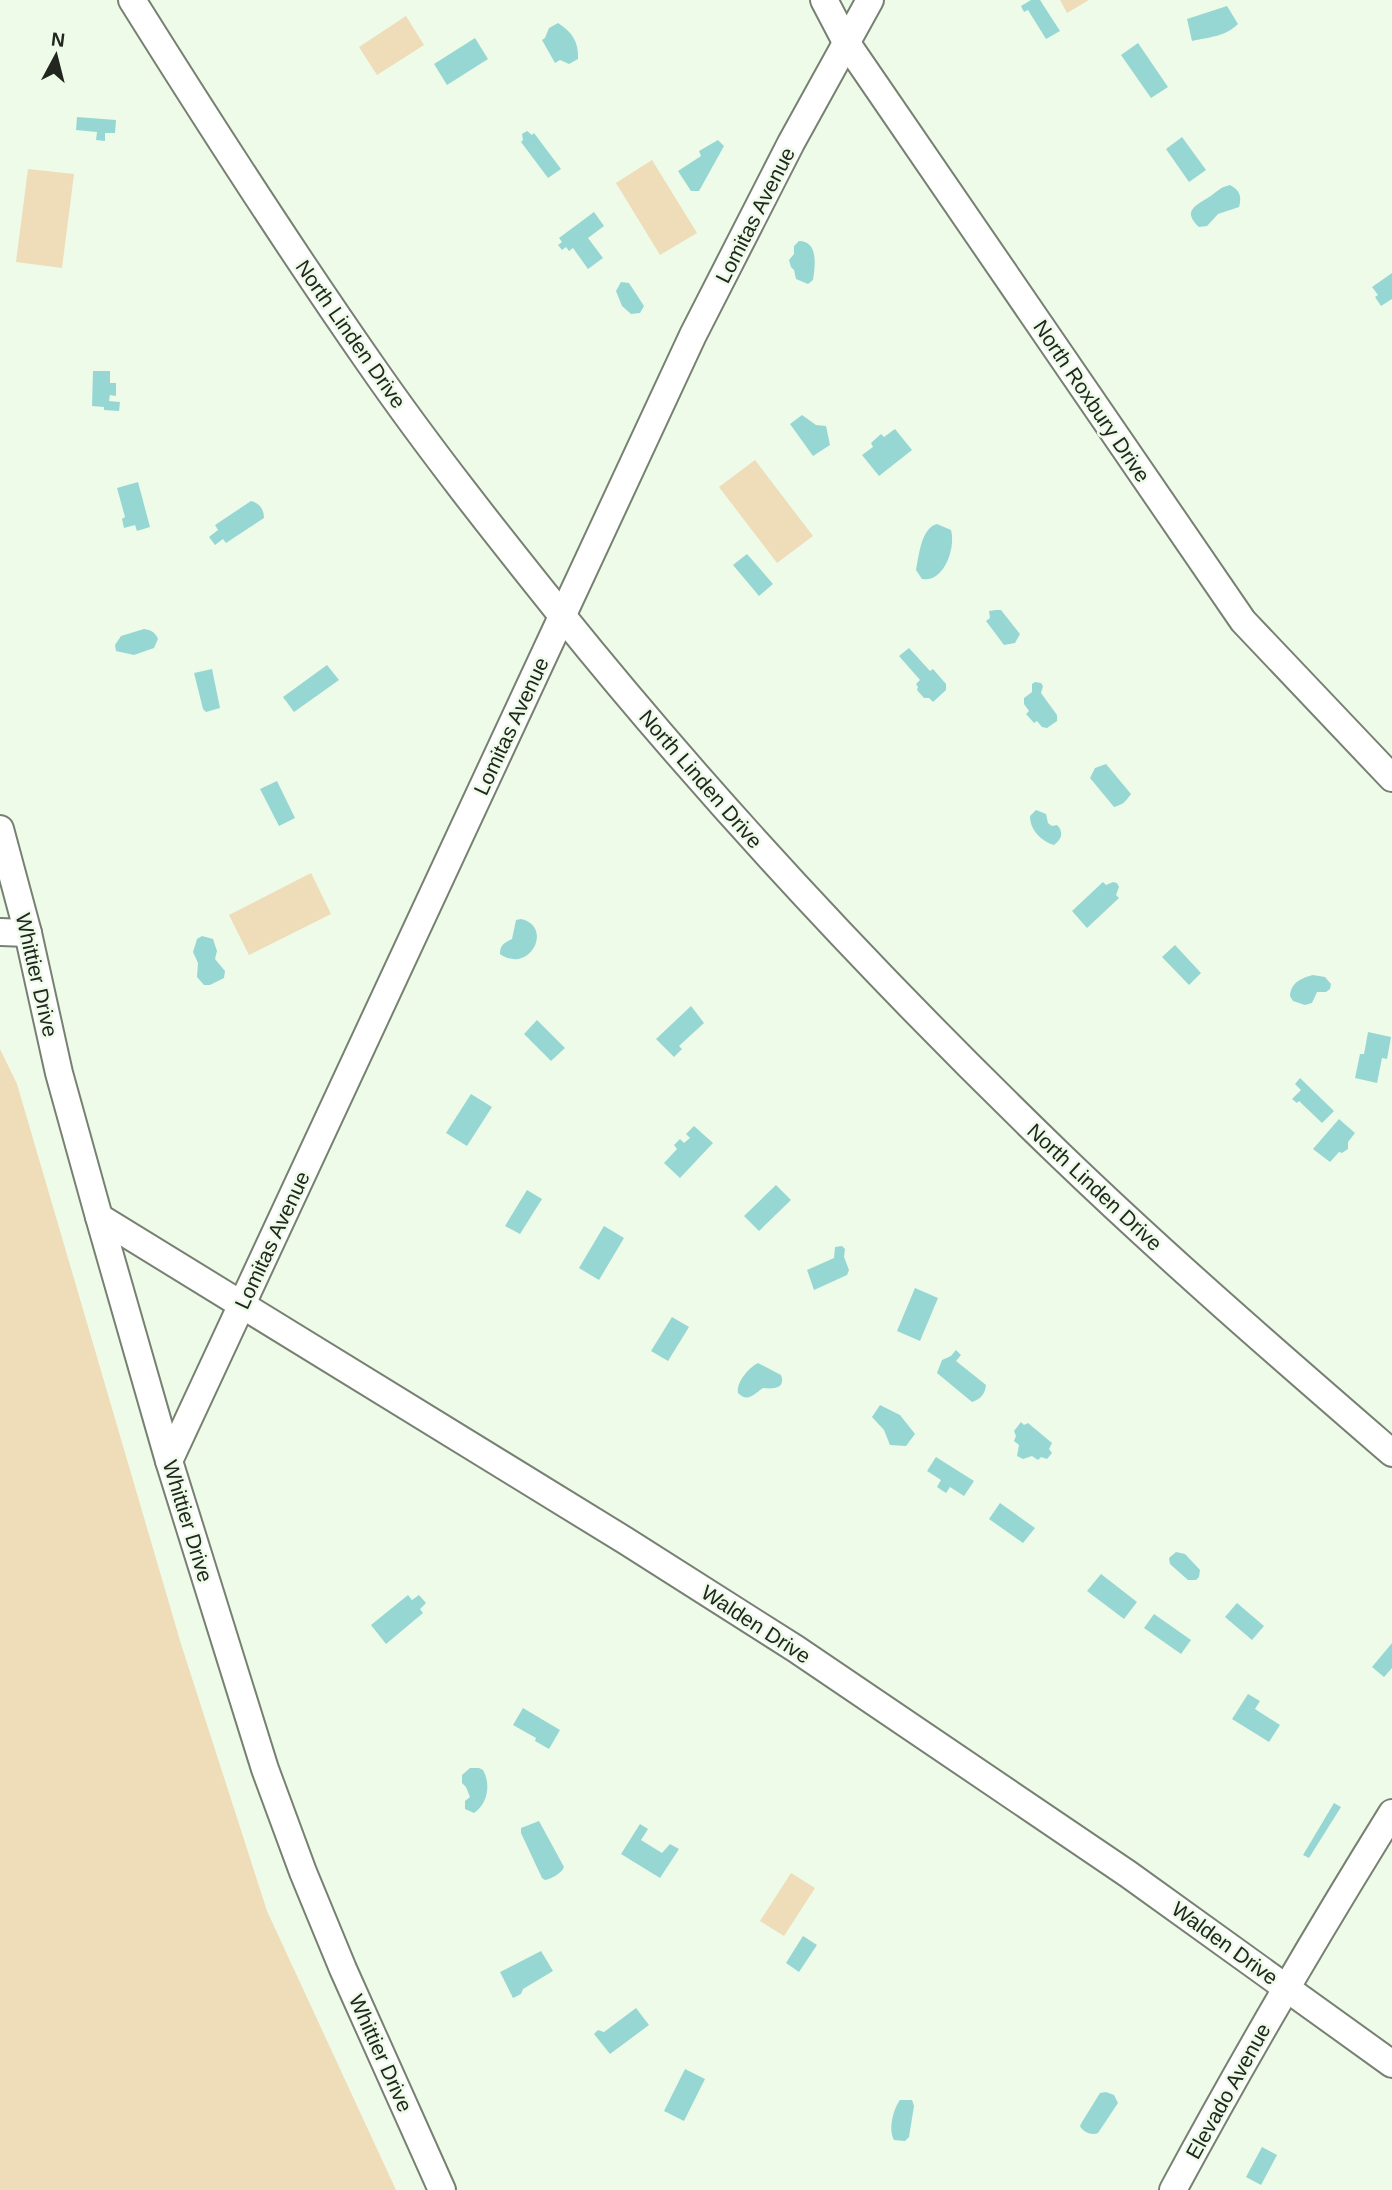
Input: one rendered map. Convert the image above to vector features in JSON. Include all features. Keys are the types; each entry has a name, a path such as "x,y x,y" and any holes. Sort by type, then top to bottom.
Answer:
{"street":[{"name":"North Linden Drive","path":"132,0 222,143 374,369 562,616 770,858 863,959 959,1056 1158,1246 1392,1453"},
{"name":"North Roxbury Drive","path":"824,0 846,42 1243,621 1392,778"},
{"name":"Lomitas Avenue","path":"169,1461 693,335 791,143 870,0"},
{"name":"Whittier Drive","path":"0,829 28,933 59,1073 99,1217 169,1461 265,1769 343,1969 442,2190"},
{"path":"0,932 28,933"},
{"name":"Walden Drive","path":"99,1217 626,1541 796,1649 1101,1855 1392,2064"},
{"name":"Elevado Avenue","path":"1173,2190 1287,1987 1392,1814"},
{"path":"421,2143 462,2190"}],"shaded area":[{"path":"1060,0 1089,0 1067,13"},
{"path":"406,16 424,45 377,75 359,47"},
{"path":"652,160 697,233 660,255 616,183"},
{"path":"28,169 74,174 62,268 16,262"},
{"path":"755,460 813,536 777,563 719,487"},
{"path":"311,873 331,914 249,955 229,915"},
{"path":"0,1049 17,1084 181,1644 267,1911 396,2190 0,2190"},
{"path":"791,1873 815,1888 784,1936 760,1921"}],"water":[{"path":"1031,0 1040,0 1060,31 1046,39 1028,10 1024,12 1021,6"},
{"path":"1227,6 1238,24 1222,34 1192,41 1187,19"},
{"path":"558,23 571,34 576,43 578,59 569,64 560,60 555,63 542,40 549,28"},
{"path":"475,38 488,59 447,85 434,64"},
{"path":"1138,43 1168,87 1151,98 1121,55"},
{"path":"77,117 116,120 115,133 105,133 105,141 96,140 97,132 76,130"},
{"path":"527,131 532,135 534,133 561,169 548,178 521,142 522,134"},
{"path":"1182,137 1206,170 1189,182 1166,149"},
{"path":"718,140 724,146 699,191 691,191 678,171 701,156 699,151"},
{"path":"1230,185 1239,194 1239,207 1218,214 1207,226 1199,227 1191,217 1192,209 1221,188"},
{"path":"594,212 604,226 588,238 603,258 588,269 573,248 569,251 566,247 562,250 558,245 562,242 559,238"},
{"path":"799,241 810,245 813,250 813,280 808,284 796,279 789,260"},
{"path":"1392,273 1392,299 1381,306 1372,287"},
{"path":"621,282 629,283 644,306 640,313 631,314 622,306 616,291"},
{"path":"93,371 110,371 110,383 116,383 116,396 110,395 109,401 120,402 119,411 92,406"},
{"path":"802,415 816,425 826,426 830,445 813,456 790,424"},
{"path":"895,429 912,450 879,476 862,455 873,447 871,443 881,434 884,437"},
{"path":"138,482 150,527 137,531 135,525 124,528 122,519 125,517 117,488"},
{"path":"251,501 261,507 264,518 226,543 223,539 215,545 209,537 218,530 215,525"},
{"path":"937,524 951,530 950,554 937,576 922,579 916,570 922,543 927,531"},
{"path":"747,554 773,584 759,596 733,565"},
{"path":"1001,610 1020,634 1015,643 1004,645 986,621 990,618 989,611"},
{"path":"144,629 153,632 157,637 154,648 134,655 116,651 115,645 121,636"},
{"path":"909,648 946,684 946,690 933,702 924,698 917,690 916,684 920,680 899,656"},
{"path":"327,665 339,680 294,712 283,697"},
{"path":"212,669 220,708 206,712 194,673"},
{"path":"1035,682 1043,686 1041,693 1057,715 1057,721 1047,728 1037,721 1034,723 1026,714 1029,711 1024,704 1024,698 1032,692 1032,684"},
{"path":"1106,764 1131,794 1124,802 1114,807 1090,778 1095,768"},
{"path":"277,781 295,818 279,826 260,789"},
{"path":"1036,810 1046,814 1048,823 1057,825 1061,830 1060,838 1054,845 1041,838 1034,830 1030,816"},
{"path":"1103,882 1106,885 1117,883 1119,887 1116,895 1119,898 1087,928 1072,911"},
{"path":"516,920 531,923 536,930 537,939 529,954 511,959 500,954 501,948 512,939"},
{"path":"202,936 213,939 217,951 215,959 225,971 224,978 210,985 204,985 197,977 198,963 193,952 197,939"},
{"path":"1175,945 1201,973 1189,985 1162,957"},
{"path":"1313,975 1325,977 1331,984 1330,989 1317,992 1312,1003 1305,1005 1293,1001 1290,996 1295,984"},
{"path":"691,1006 704,1023 679,1046 682,1049 674,1057 656,1039"},
{"path":"537,1020 565,1048 551,1061 524,1034"},
{"path":"1368,1032 1391,1037 1387,1059 1382,1058 1377,1083 1355,1078 1360,1054 1364,1054"},
{"path":"1300,1078 1334,1111 1322,1123 1299,1101 1297,1103 1292,1099 1301,1090 1295,1084"},
{"path":"471,1094 492,1107 467,1146 446,1133"},
{"path":"1339,1119 1355,1133 1348,1142 1348,1149 1339,1152 1330,1162 1313,1149"},
{"path":"694,1126 713,1143 680,1178 664,1163 677,1149 674,1145 680,1139 684,1143 690,1138 686,1134"},
{"path":"776,1185 791,1200 759,1231 744,1216"},
{"path":"527,1190 542,1199 520,1234 505,1226"},
{"path":"604,1226 624,1238 599,1280 579,1268"},
{"path":"842,1246 849,1270 847,1275 814,1290 807,1270 834,1258 835,1247"},
{"path":"915,1288 938,1298 920,1341 897,1331"},
{"path":"672,1317 689,1327 668,1361 651,1351"},
{"path":"956,1350 961,1355 956,1361 986,1385 982,1396 972,1402 937,1373 942,1360"},
{"path":"758,1363 781,1375 782,1383 774,1388 763,1388 751,1396 742,1396 738,1393 741,1380"},
{"path":"880,1405 900,1415 915,1434 906,1446 890,1445 884,1430 872,1417"},
{"path":"1021,1422 1024,1425 1028,1423 1052,1443 1049,1449 1052,1453 1047,1459 1041,1457 1038,1460 1032,1456 1023,1459 1017,1456 1019,1445 1014,1441 1014,1431"},
{"path":"936,1457 974,1481 964,1496 950,1487 946,1493 937,1487 941,1480 927,1471"},
{"path":"1000,1503 1035,1528 1023,1543 989,1519"},
{"path":"1176,1552 1185,1554 1200,1570 1196,1580 1188,1580 1170,1564 1169,1558"},
{"path":"1101,1574 1137,1602 1124,1619 1087,1591"},
{"path":"408,1595 412,1600 419,1595 426,1603 420,1609 423,1613 386,1644 371,1625"},
{"path":"1237,1603 1264,1626 1252,1640 1225,1617"},
{"path":"1154,1614 1191,1640 1181,1654 1144,1628"},
{"path":"1392,1643 1392,1668 1384,1677 1372,1667"},
{"path":"1248,1694 1260,1701 1255,1709 1280,1725 1269,1742 1232,1719"},
{"path":"523,1708 560,1730 549,1749 513,1725"},
{"path":"470,1768 483,1770 487,1781 485,1799 474,1813 465,1809 465,1801 470,1797 462,1783 462,1775"},
{"path":"1334,1803 1341,1807 1309,1858 1303,1855"},
{"path":"539,1821 564,1867 545,1880 521,1833 521,1828"},
{"path":"640,1824 648,1829 641,1840 662,1853 670,1844 679,1849 660,1878 621,1854"},
{"path":"803,1936 817,1945 799,1972 786,1963"},
{"path":"541,1951 553,1971 513,1998 500,1972"},
{"path":"636,2008 649,2025 610,2054 594,2034 598,2030 604,2032"},
{"path":"685,2069 705,2079 684,2121 664,2111"},
{"path":"1100,2093 1114,2095 1118,2103 1098,2133 1088,2133 1080,2126"},
{"path":"900,2100 912,2100 914,2106 909,2137 905,2141 894,2140 891,2131 893,2114"},
{"path":"1262,2147 1277,2155 1261,2185 1246,2177"}]}
